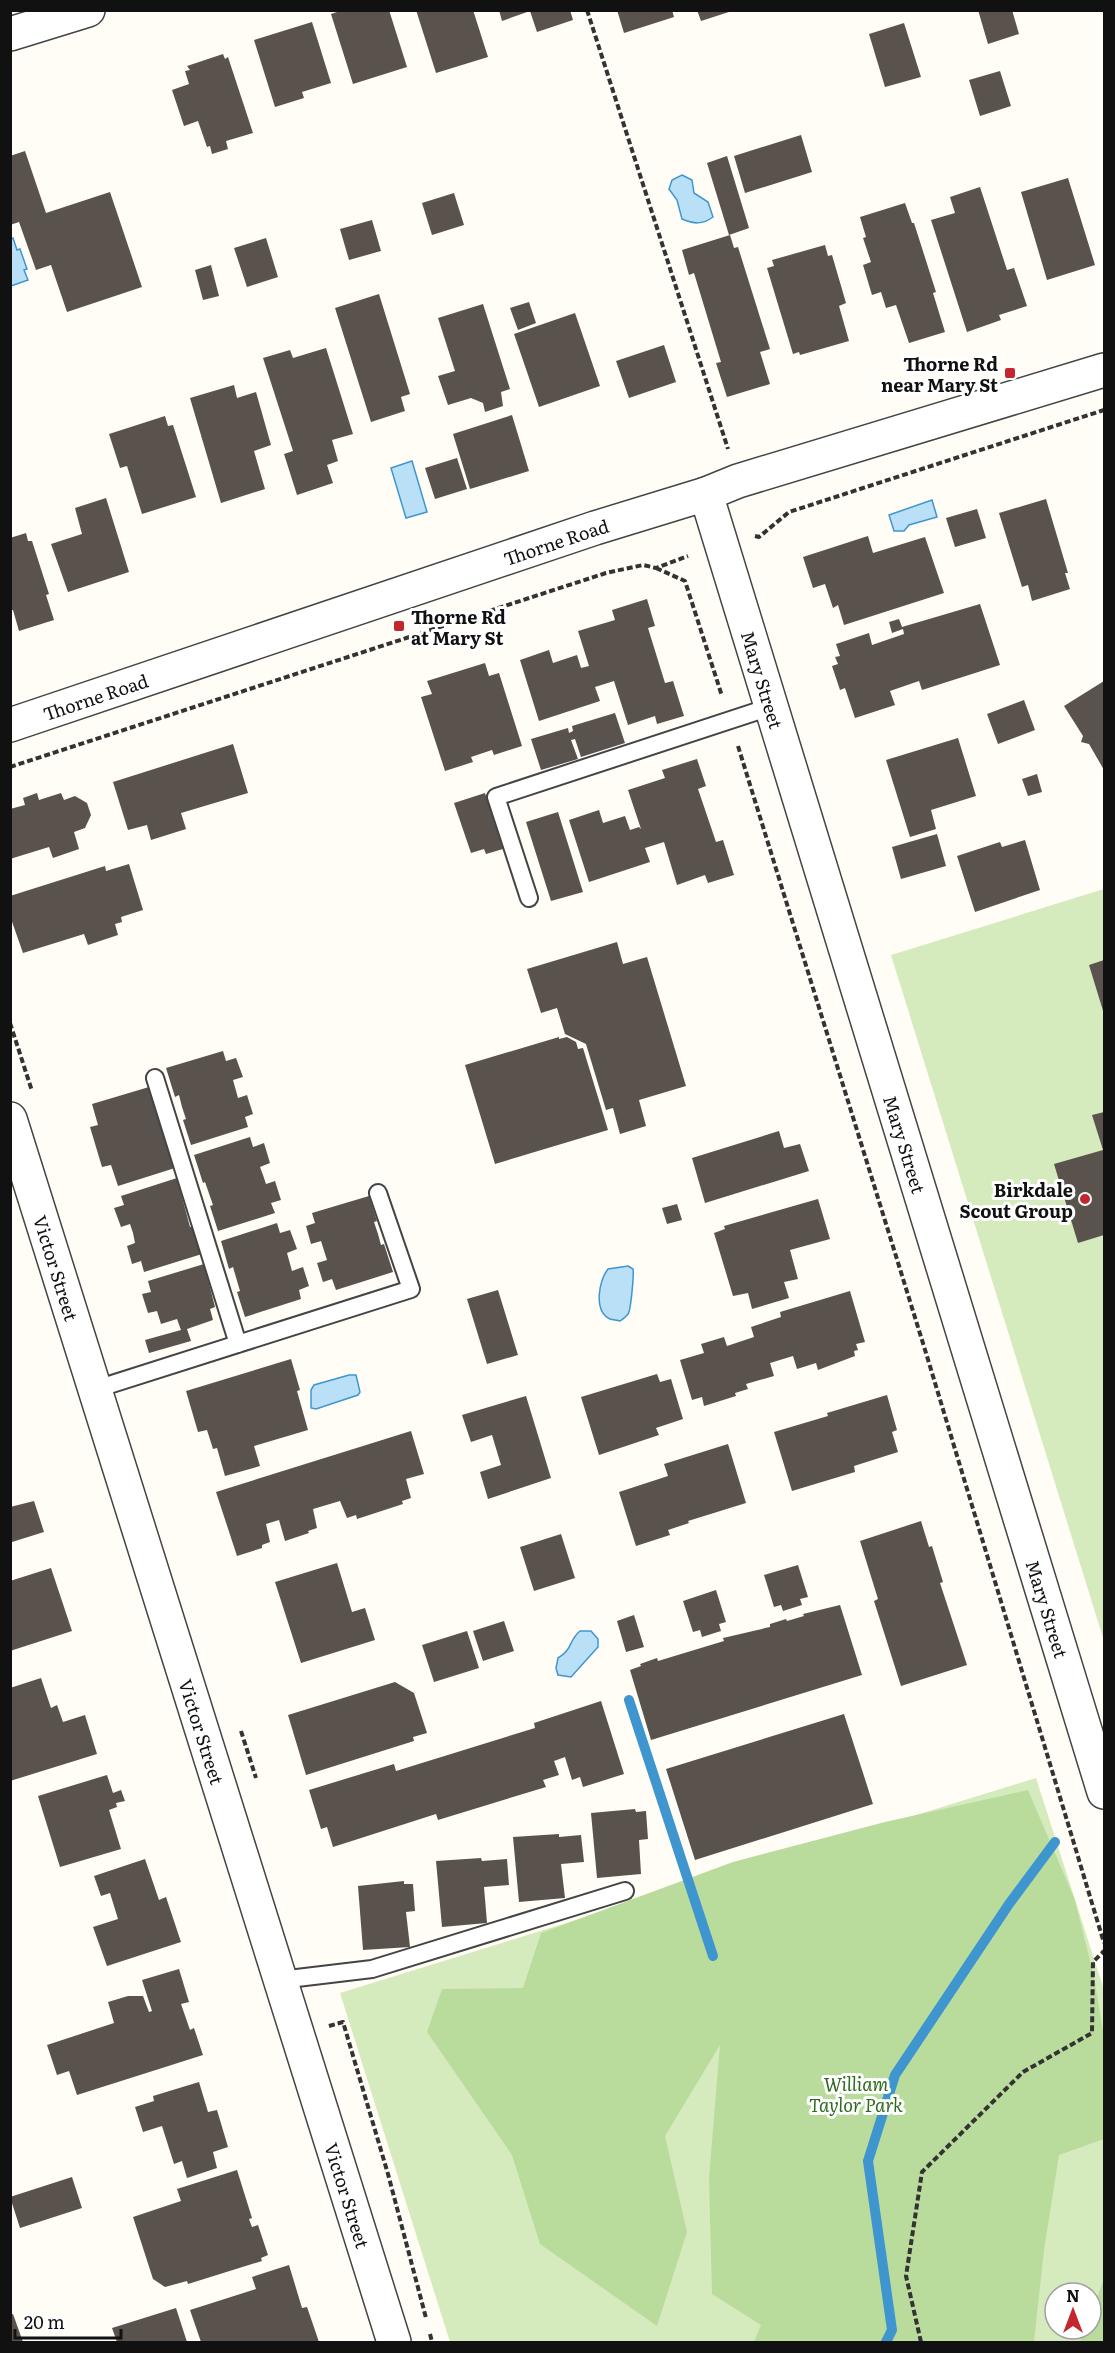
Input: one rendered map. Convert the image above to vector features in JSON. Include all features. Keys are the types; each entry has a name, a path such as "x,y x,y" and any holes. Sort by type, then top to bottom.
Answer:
{"street":[{"path":"10,34 88,10"},
{"name":"Thorne Road","path":"10,725 596,528 706,494 738,481 1104,370"},
{"name":"Mary Street","path":"706,494 1104,1792"},
{"name":"Victor Street","path":"10,1119 254,1889 280,1980 394,2343"}],"lane":[{"path":"529,898 496,797 770,707"},
{"path":"155,1078 238,1344"},
{"path":"96,1389 411,1289 378,1192"},
{"path":"280,1980 372,1969 625,1891"}],"path":[{"path":"587,10 738,481"},
{"path":"747,536 759,537 789,512 1104,410"},
{"path":"656,568 672,561"},
{"path":"10,767 606,573 643,566 656,568 685,581 930,1365 1104,1943"},
{"path":"921,2343 906,2276 922,2172 1023,2072 1092,2033 1093,1962 1104,1951"},
{"path":"299,2041 343,2022 372,2116 426,2320"},
{"path":"429,2331 432,2343"}],"green space":[{"path":"1104,889 1104,1641 891,955"},
{"name":"William Taylor Park","path":"1036,1778 1104,1990 1104,2342 450,2342 340,1993"},
{"name":"William Taylor Park","path":"1028,1790 1075,1900 1094,1977 1104,2037 1104,2139 1059,2155 1044,2250 1034,2342 754,2342 761,2325 712,2294 709,2178 720,2045 665,2136 687,2232 657,2326 540,2244 512,2155 427,2032 442,1989 523,1988 541,1933 733,1862 885,1822"},
{"path":"1104,2279 1104,2342 1080,2342 1103,2341"}],"water":[{"path":"682,175 692,180 694,193 708,202 713,217 698,223 682,219 677,200 669,189 672,180"},
{"path":"13,238 17,250 20,249 28,280 11,286 11,239"},
{"path":"412,461 427,512 406,518 391,468"},
{"path":"932,500 937,517 909,525 904,531 894,531 889,515"},
{"path":"628,1266 633,1269 629,1311 620,1321 610,1319 601,1309 599,1295 602,1280 608,1269"},
{"path":"356,1375 360,1392 358,1395 316,1409 311,1408 311,1390 314,1385"},
{"path":"580,1631 591,1631 598,1639 598,1647 571,1677 558,1675 556,1668 558,1658"}],"building":[{"path":"343,10 389,10 407,67 353,84 331,14"},
{"path":"416,10 473,10 488,57 436,73"},
{"path":"499,10 570,10 573,20 537,32 530,11 502,21"},
{"path":"617,10 672,10 674,17 624,33"},
{"path":"697,10 731,10 732,11 701,21"},
{"path":"978,10 1012,10 1019,34 988,44"},
{"path":"312,22 331,83 302,92 304,98 275,107 254,40"},
{"path":"904,23 921,77 885,87 869,34"},
{"path":"223,54 225,59 228,57 253,133 226,141 228,149 212,154 210,146 207,147 198,121 184,126 172,90 189,84 185,71 190,70 187,66"},
{"path":"1000,71 1011,106 980,116 969,80"},
{"path":"801,135 812,172 745,193 734,156"},
{"path":"25,151 46,213 110,192 142,287 67,312 51,265 36,270 19,222 10,225 10,156"},
{"path":"727,156 749,228 729,235 707,163"},
{"path":"1068,178 1095,265 1047,280 1021,192"},
{"path":"980,187 1007,270 1014,268 1027,306 999,315 1001,320 967,332 931,220 955,213 950,197"},
{"path":"454,193 464,225 432,235 422,203"},
{"path":"905,203 912,223 914,223 936,292 933,293 945,332 909,343 896,305 886,308 881,292 872,295 863,265 871,262 863,238 866,237 860,217"},
{"path":"372,220 381,251 349,260 340,229"},
{"path":"730,235 734,248 738,247 770,349 760,352 770,384 727,397 716,363 721,362 694,273 689,275 682,250"},
{"path":"266,238 278,277 247,287 234,248"},
{"path":"825,245 828,256 832,255 846,303 839,306 849,341 800,355 799,352 793,354 767,268 774,266 772,260"},
{"path":"211,265 219,296 203,300 195,270"},
{"path":"379,294 410,394 401,397 405,411 371,422 335,308"},
{"path":"529,302 536,323 518,330 510,308"},
{"path":"483,304 510,389 501,392 503,406 485,412 483,403 471,398 448,405 438,376 455,371 438,318"},
{"path":"575,313 600,386 539,407 514,334"},
{"path":"664,345 676,382 629,398 616,361"},
{"path":"326,348 353,434 332,440 338,461 327,465 333,483 297,495 284,454 293,451 263,358 290,350 293,358"},
{"path":"234,385 237,398 256,392 271,445 254,451 265,489 221,503 190,398"},
{"path":"512,415 529,471 470,489 453,434"},
{"path":"165,416 168,426 173,425 196,497 142,514 127,466 120,468 109,434"},
{"path":"457,458 467,489 435,499 425,468"},
{"path":"106,498 129,572 68,592 51,544 82,534 75,508"},
{"path":"1046,499 1068,573 1065,573 1070,589 1032,601 1028,585 1022,587 999,513"},
{"path":"977,509 986,538 955,547 946,518"},
{"path":"26,533 28,541 32,541 49,594 46,595 54,620 19,631 13,610 10,610 10,538"},
{"path":"868,536 873,553 925,537 944,593 844,625 838,605 833,608 825,584 813,588 803,557"},
{"path":"647,599 655,626 648,628 665,683 673,681 684,716 657,724 655,716 628,725 614,681 595,687 600,701 539,721 520,660 549,650 553,663 577,655 581,668 589,666 578,631 615,620 612,610"},
{"path":"980,604 1000,665 922,690 919,681 890,691 895,705 855,718 845,688 840,690 832,666 838,664 835,657 840,656 836,644 869,633 872,645 904,634 903,629 892,633 889,622 899,619 902,627"},
{"path":"485,663 489,676 499,673 522,746 494,755 492,750 471,757 473,762 445,771 421,697 432,694 427,681"},
{"path":"1104,681 1104,770 1089,744 1081,742 1083,736 1064,706"},
{"path":"1024,700 1035,730 998,744 987,714"},
{"path":"615,713 625,743 581,757 575,739 571,740 578,759 541,770 531,739 568,728 569,733 573,731 572,726"},
{"path":"958,738 976,796 931,810 936,829 910,837 886,760"},
{"path":"233,744 248,793 181,813 186,829 151,840 147,825 128,830 113,782"},
{"path":"697,759 706,786 698,789 716,842 723,840 734,875 708,883 705,875 677,885 664,842 645,848 650,862 589,882 569,820 599,810 603,823 625,816 630,830 639,827 641,829 628,790 665,778 662,770"},
{"path":"1037,774 1042,792 1028,796 1022,779"},
{"path":"37,793 39,800 61,793 64,800 75,796 87,803 91,815 85,828 74,832 79,849 53,858 49,847 10,859 10,809 25,805 23,798"},
{"path":"485,793 503,849 486,854 484,849 471,853 454,803"},
{"path":"558,812 583,892 551,901 526,822"},
{"path":"937,834 946,866 901,879 892,847"},
{"path":"1025,840 1040,890 975,912 957,856 1000,842 1002,847"},
{"path":"129,864 143,910 121,917 122,922 115,924 118,935 88,945 84,934 23,953 10,916 10,896 105,866 106,871"},
{"path":"617,942 623,964 647,957 686,1086 639,1100 646,1126 620,1134 613,1108 606,1110 586,1044 565,1034 557,1008 541,1013 527,969"},
{"path":"1104,960 1104,1014 1089,965"},
{"path":"559,1037 559,1039 567,1037 576,1042 578,1049 583,1048 608,1130 495,1164 465,1065"},
{"path":"223,1051 226,1061 236,1058 243,1077 233,1080 238,1098 247,1095 253,1114 245,1117 248,1127 191,1145 183,1120 186,1119 179,1095 175,1097 166,1068"},
{"path":"149,1087 175,1168 118,1186 111,1165 102,1167 90,1127 98,1125 92,1104"},
{"name":"Birkdale Scout Group","path":"1104,1112 1104,1235 1078,1243 1054,1164 1103,1150 1092,1115"},
{"path":"779,1131 784,1148 800,1144 809,1171 705,1203 692,1158"},
{"path":"250,1137 253,1147 264,1143 270,1163 260,1167 266,1184 275,1181 281,1200 271,1203 275,1213 218,1231 210,1206 213,1205 194,1155"},
{"path":"177,1178 190,1227 193,1226 202,1254 144,1272 141,1261 132,1264 127,1246 135,1243 130,1224 121,1227 114,1208 124,1205 121,1196"},
{"path":"369,1196 377,1221 374,1222 381,1245 384,1244 393,1272 336,1290 332,1279 323,1282 317,1263 327,1260 321,1241 311,1244 306,1226 315,1223 312,1213"},
{"path":"818,1199 830,1239 790,1250 798,1279 784,1282 789,1298 752,1309 748,1293 733,1296 714,1233 725,1229 724,1226"},
{"path":"677,1204 682,1220 667,1224 662,1208"},
{"path":"277,1223 280,1233 290,1230 297,1249 287,1253 292,1271 303,1267 309,1286 299,1290 301,1299 245,1317 237,1292 240,1291 233,1267 229,1269 221,1241"},
{"path":"204,1264 215,1307 210,1309 213,1320 187,1329 191,1341 149,1353 145,1340 181,1330 177,1319 161,1324 157,1311 148,1313 142,1294 151,1292 148,1281"},
{"path":"498,1290 518,1355 487,1364 467,1299"},
{"path":"850,1291 865,1342 856,1344 858,1350 854,1351 855,1356 818,1370 816,1363 797,1369 793,1356 770,1363 774,1376 746,1384 748,1389 735,1393 736,1396 704,1406 702,1397 692,1400 680,1360 704,1353 701,1344 724,1337 727,1346 754,1337 751,1327 781,1317 780,1312"},
{"path":"291,1359 308,1430 254,1446 260,1466 225,1476 217,1448 213,1449 207,1430 198,1432 186,1391"},
{"path":"657,1374 660,1382 671,1379 683,1419 656,1428 659,1435 599,1455 581,1397"},
{"path":"887,1395 897,1430 892,1432 898,1452 854,1466 855,1472 792,1491 774,1432"},
{"path":"526,1396 551,1478 488,1499 480,1472 501,1465 492,1435 471,1442 462,1415"},
{"path":"411,1431 424,1474 406,1479 411,1498 402,1501 403,1504 357,1519 356,1515 347,1518 340,1501 313,1509 317,1528 308,1531 309,1533 285,1541 279,1520 266,1524 270,1542 262,1545 262,1548 237,1556 216,1492"},
{"path":"728,1444 746,1503 688,1521 689,1523 668,1530 670,1535 636,1546 619,1492 668,1476 664,1464"},
{"path":"34,1501 44,1532 12,1542 10,1507"},
{"path":"921,1521 929,1547 932,1546 943,1582 940,1583 967,1665 901,1686 874,1601 878,1599 860,1541"},
{"path":"561,1534 575,1578 534,1591 520,1547"},
{"path":"337,1563 352,1612 365,1608 375,1640 301,1663 275,1582"},
{"path":"798,1565 808,1597 800,1599 802,1605 783,1611 781,1605 774,1607 764,1575"},
{"path":"51,1568 72,1631 10,1651 10,1581"},
{"path":"716,1590 726,1622 719,1624 721,1631 702,1637 700,1630 693,1632 683,1601"},
{"path":"840,1605 862,1675 651,1740 630,1670 657,1658 658,1661 724,1641 723,1638 770,1627 770,1624"},
{"path":"634,1615 644,1647 626,1652 617,1621"},
{"path":"504,1621 514,1651 483,1661 473,1631"},
{"path":"467,1631 479,1668 434,1682 422,1645"},
{"path":"41,1678 51,1708 57,1705 63,1722 85,1715 97,1754 10,1781 10,1688"},
{"path":"395,1682 414,1693 427,1733 413,1737 414,1741 306,1775 288,1715"},
{"path":"601,1701 624,1774 583,1787 580,1777 572,1780 565,1757 554,1761 559,1775 543,1780 546,1787 438,1820 436,1814 333,1847 327,1827 321,1829 309,1790 394,1764 396,1771 535,1728 534,1723"},
{"path":"844,1714 873,1804 695,1860 666,1769"},
{"path":"107,1775 113,1793 121,1790 125,1801 116,1803 117,1807 109,1810 121,1849 60,1867 38,1796"},
{"path":"635,1809 636,1812 646,1811 648,1839 639,1840 641,1874 597,1878 591,1813"},
{"path":"559,1834 559,1837 581,1835 584,1862 561,1864 565,1898 519,1902 513,1837"},
{"path":"481,1858 482,1861 507,1859 509,1885 484,1887 487,1923 442,1927 436,1861"},
{"path":"145,1859 159,1900 166,1897 181,1942 107,1966 93,1927 118,1919 110,1893 101,1896 94,1876"},
{"path":"404,1881 404,1884 413,1884 415,1911 406,1912 410,1947 363,1950 358,1886"},
{"path":"179,1969 189,2002 181,2004 190,2030 194,2028 203,2055 77,2095 69,2071 57,2075 47,2045 114,2023 108,2002 128,1996 143,1996 149,2012 152,2011 142,1980"},
{"path":"199,2082 208,2112 217,2110 228,2147 213,2152 217,2168 187,2178 182,2161 174,2164 162,2126 143,2132 135,2107 154,2101 153,2096"},
{"path":"237,2170 252,2218 249,2219 252,2227 258,2225 268,2255 261,2258 262,2261 188,2284 187,2281 165,2287 153,2279 133,2217 181,2201 177,2189"},
{"path":"72,2177 82,2208 20,2228 10,2197"},
{"path":"289,2265 302,2308 307,2307 319,2342 201,2342 190,2310 256,2289 252,2277"},
{"path":"176,2308 187,2342 117,2342 112,2328"},
{"path":"13,2314 23,2342 10,2342 10,2315"}],"waterway":[{"path":"629,1700 713,1956"},
{"path":"886,2342 892,2330 868,2161 895,2075 1009,1904 1055,1842"}],"place":[{"name":"Thorne Rd near Mary St","path":"1010,373"},
{"name":"Thorne Rd at Mary St","path":"399,626"},
{"name":"Birkdale Scout Group","path":"1085,1199"}]}
